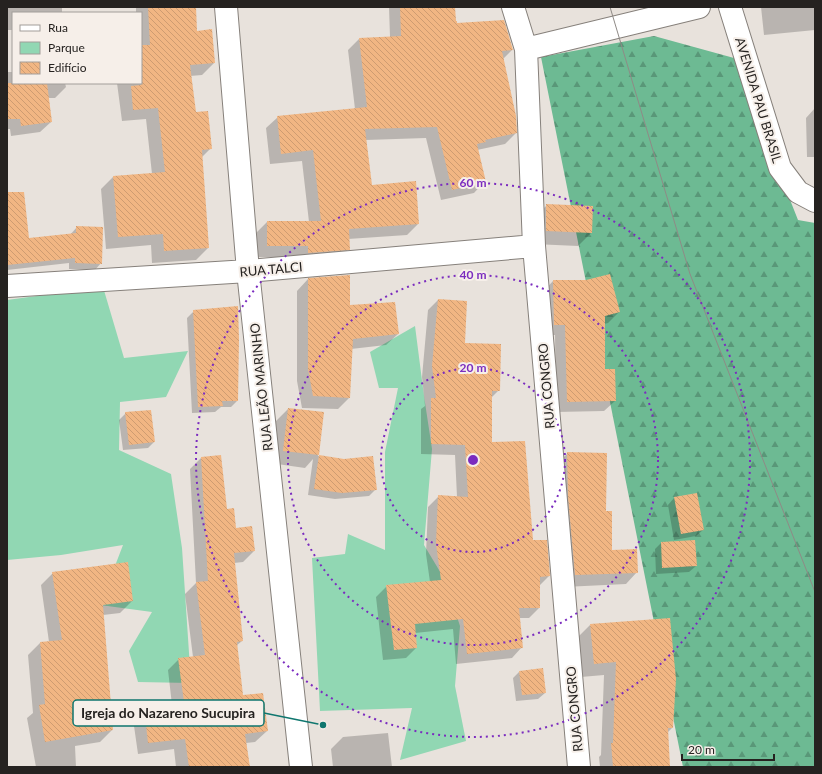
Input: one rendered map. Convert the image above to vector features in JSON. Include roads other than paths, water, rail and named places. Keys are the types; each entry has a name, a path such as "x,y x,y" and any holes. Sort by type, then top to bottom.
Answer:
{"street":[{"name":"RUA LEÃO MARINHO","path":"226,7 248,272 301,767"},
{"name":"RUA CONGRO","path":"513,7 526,49 534,246 579,767"},
{"path":"526,49 699,7"},
{"name":"AVENIDA PAU BRASIL","path":"730,7 780,168 798,192 815,201"},
{"name":"RUA TALCI","path":"7,286 248,272 534,246"}],"tram line":[{"path":"610,7 690,274 815,592"}],"place":[{"name":"Igreja do Nazareno Sucupira","path":"323,725"}]}
